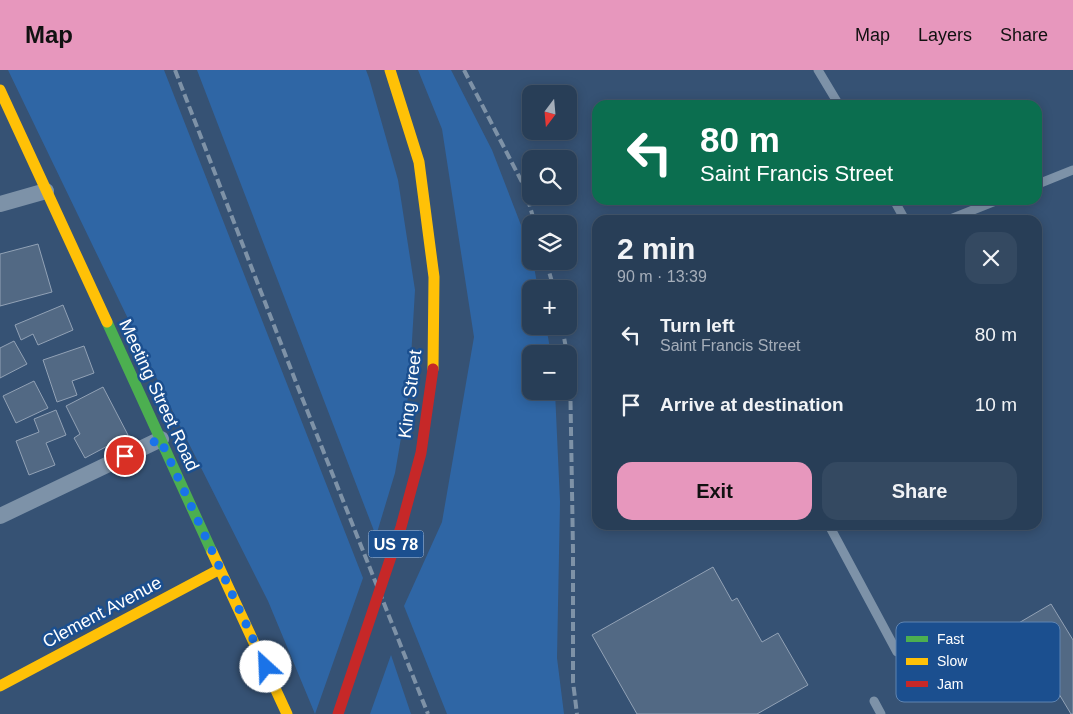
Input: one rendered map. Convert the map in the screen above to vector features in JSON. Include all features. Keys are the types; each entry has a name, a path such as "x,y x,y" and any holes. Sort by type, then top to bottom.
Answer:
{"street":[{"name":"King Street","path":"338,714 401,528 420,453 433,369 434,277 419,162 390,70"},
{"name":"Meeting Street Road","path":"0,90 287,714"},
{"path":"0,204 46,191"},
{"path":"0,516 160,439"},
{"name":"Clement Avenue","path":"0,686 220,569"}],"lane":[{"path":"818,70 836,100"},
{"path":"1042,182 1073,170"},
{"path":"960,215 986,205"},
{"path":"832,530 896,650"},
{"path":"874,701 881,714"}],"shaded area":[{"path":"8,70 164,70 363,578 315,714 268,601 174,414"},
{"path":"197,70 366,70 398,180 415,290 409,391 395,473 376,536"},
{"path":"418,70 451,70 492,150 522,228 522,270 535,270 536,280 522,280 522,335 548,335 549,345 522,345 522,400 555,400 560,502 557,658 564,714 447,714 404,606 442,522 474,337 442,129"},
{"path":"391,655 411,714 370,714"}],"building":[{"path":"38,244 52,292 0,306 0,254"},
{"path":"63,305 73,330 38,345 33,334 21,340 15,325"},
{"path":"14,341 27,364 0,378 0,348"},
{"path":"84,346 94,373 72,381 77,395 57,402 43,360"},
{"path":"34,381 48,408 16,423 3,396"},
{"path":"103,387 128,435 85,458 74,438 80,434 66,406"},
{"path":"56,410 66,435 46,443 55,465 29,475 16,441 39,432 34,419"},
{"path":"713,567 732,601 737,598 762,642 778,633 808,685 757,714 637,714 592,635"},
{"path":"1051,604 1073,640 1073,714 1071,714 1060,696 1060,622 1020,622"}],"railway":[{"path":"175,70 299,390 428,714"},
{"path":"464,70 524,186 532,215"},
{"path":"549,270 551,280"},
{"path":"564,335 565,345"},
{"path":"570,400 573,682 577,714"}],"traffic: fast":[{"path":"107,322 212,552"}],"traffic: slow":[{"path":"390,70 419,162 434,277 433,369"},
{"path":"0,90 107,322"},
{"path":"212,552 287,714"},
{"path":"0,686 220,569"}],"traffic: jam":[{"path":"338,714 401,527 421,453 433,369"}],"route":[{"path":"125,456 160,439 266,667"}]}
